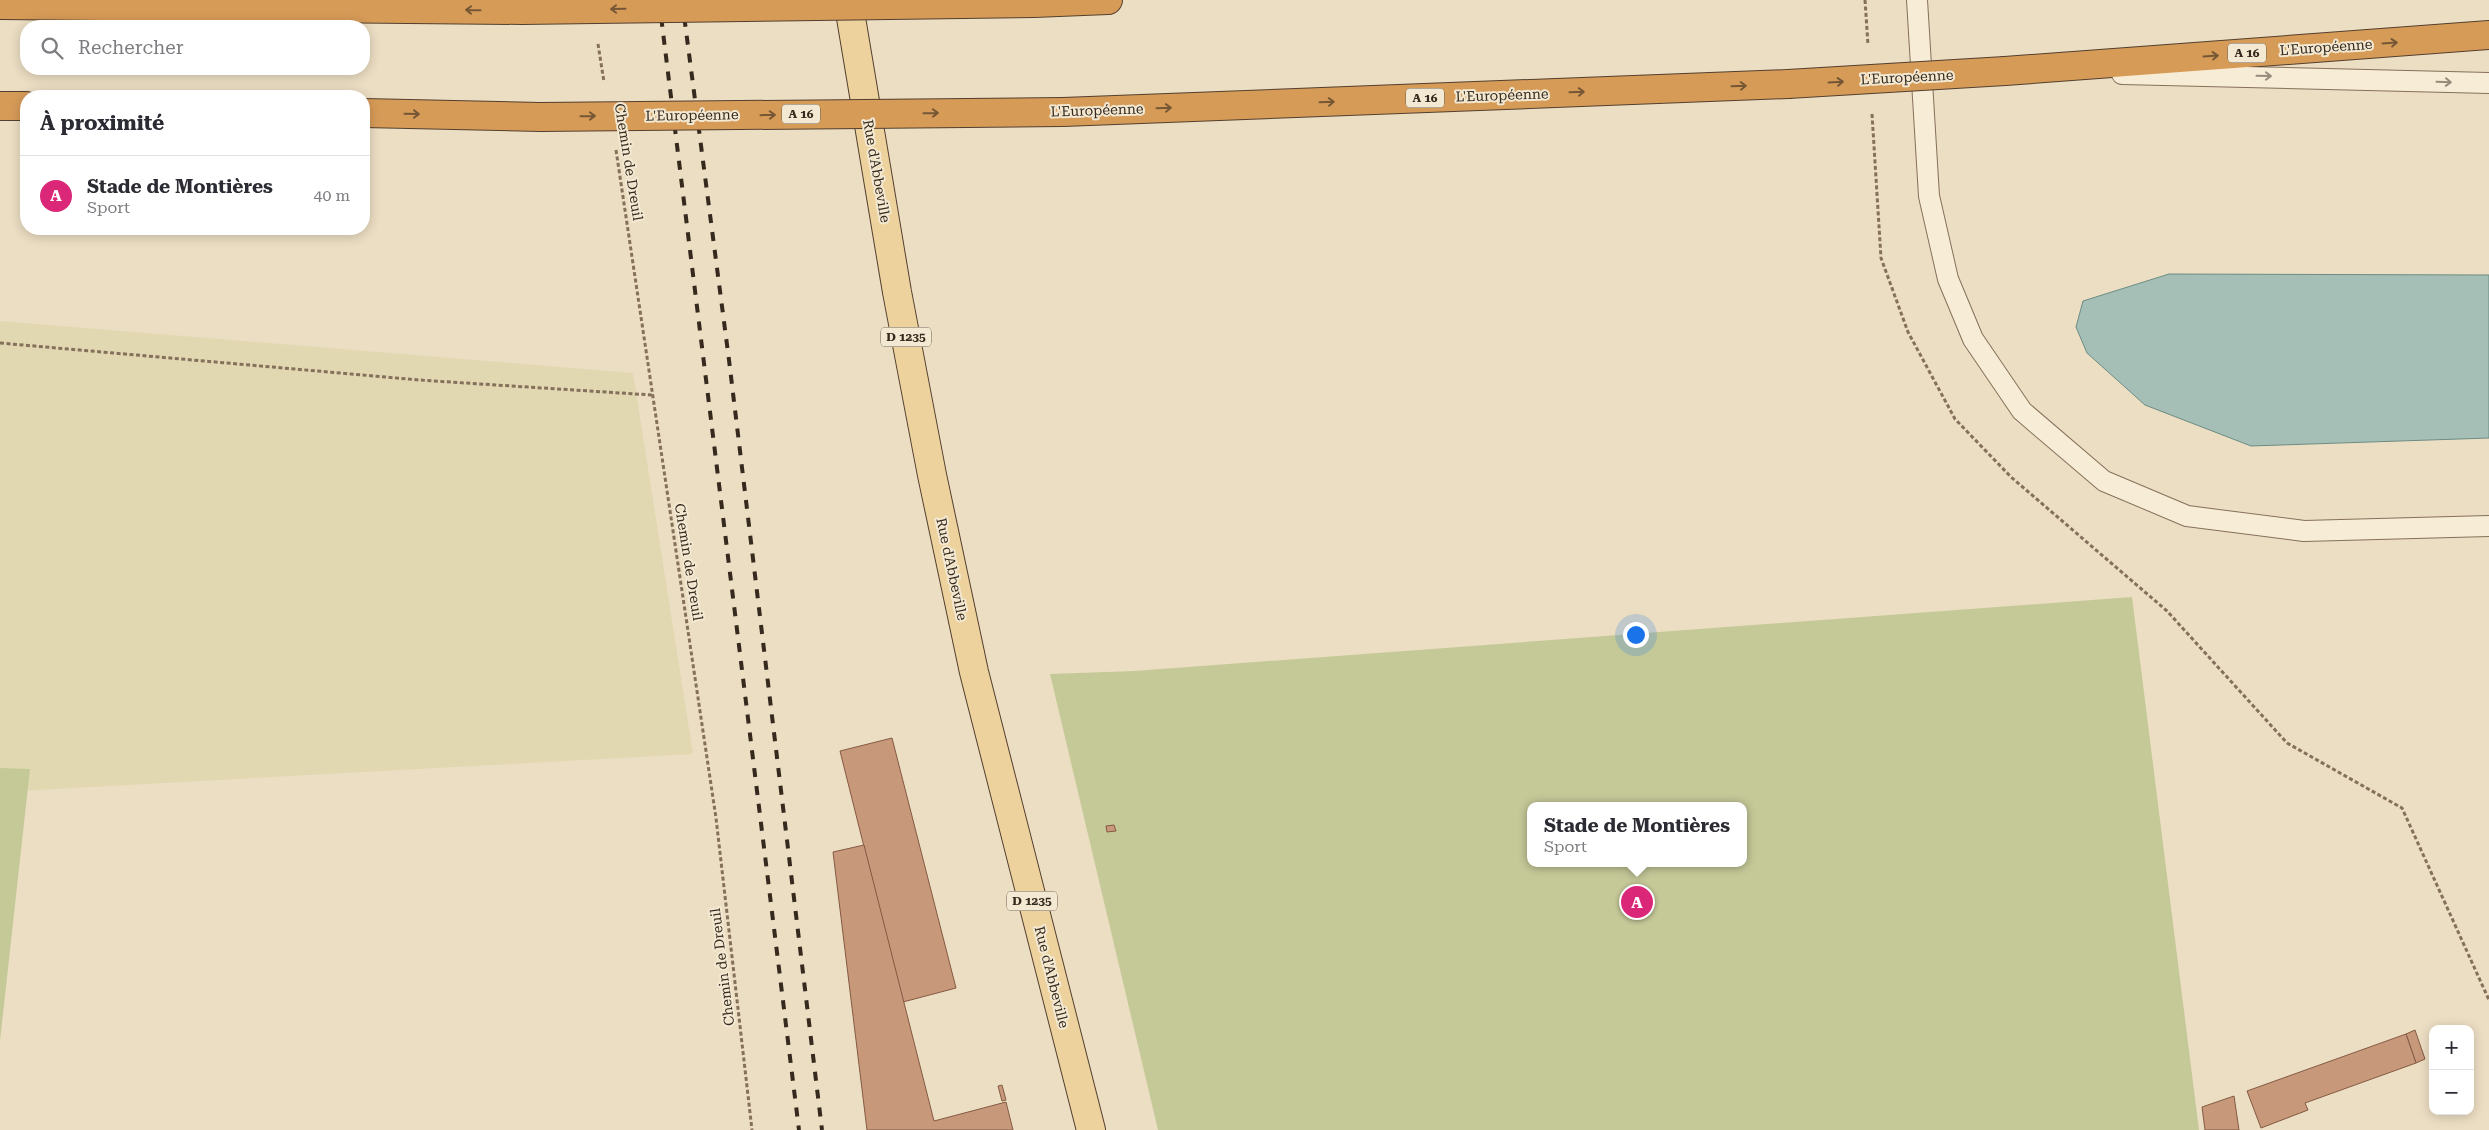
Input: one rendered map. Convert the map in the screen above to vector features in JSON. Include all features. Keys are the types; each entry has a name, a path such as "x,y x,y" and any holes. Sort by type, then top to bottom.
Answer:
{"highway":[{"path":"0,5 522,10 1034,3 1108,0"},
{"name":"L'Européenne","path":"370,113 540,117 1063,112 1788,84 2005,71 2489,35"},
{"path":"0,106 20,106"}],"main road":[{"name":"Rue d'Abbeville","path":"848,0 899,302 932,475 970,653 1091,1130"}],"lane":[{"path":"1917,0 1929,196 1948,279 1973,339 2022,411 2104,481 2187,516 2304,531 2489,526"},
{"path":"2005,71 2358,78 2489,83"}],"path":[{"path":"1865,0 1868,50"},
{"name":"Chemin de Dreuil","path":"597,38 605,86"},
{"path":"1872,109 1881,258 1908,332 1955,420 2012,477 2167,611 2287,743 2402,808 2489,1000"},
{"name":"Chemin de Dreuil","path":"614,143 716,818 752,1130"},
{"path":"0,343 419,380 653,394"}],"shaded area":[{"path":"0,321 633,373 693,754 0,792"}],"green space":[{"path":"2132,597 2199,1130 1158,1130 1050,674 1134,671"},
{"path":"0,768 30,769 0,1041"}],"water":[{"path":"2169,274 2489,275 2489,438 2251,446 2145,405 2087,353 2076,327 2083,301"}],"building":[{"path":"892,738 956,988 903,1002 840,751"},
{"path":"1114,825 1116,831 1107,832 1106,826"},
{"path":"864,845 934,1121 1006,1102 1013,1130 867,1130 833,852"},
{"path":"2415,1030 2425,1059 2416,1063 2406,1034"},
{"path":"2406,1034 2416,1063 2305,1103 2308,1110 2261,1128 2247,1091"},
{"path":"1002,1085 1006,1100 1002,1101 998,1086"},
{"path":"2234,1096 2239,1130 2205,1130 2202,1107"}],"railway":[{"path":"659,0 799,1130"},
{"path":"682,0 729,360 822,1130"}],"place":[{"name":"Stade de Montières","path":"1637,902"}]}
